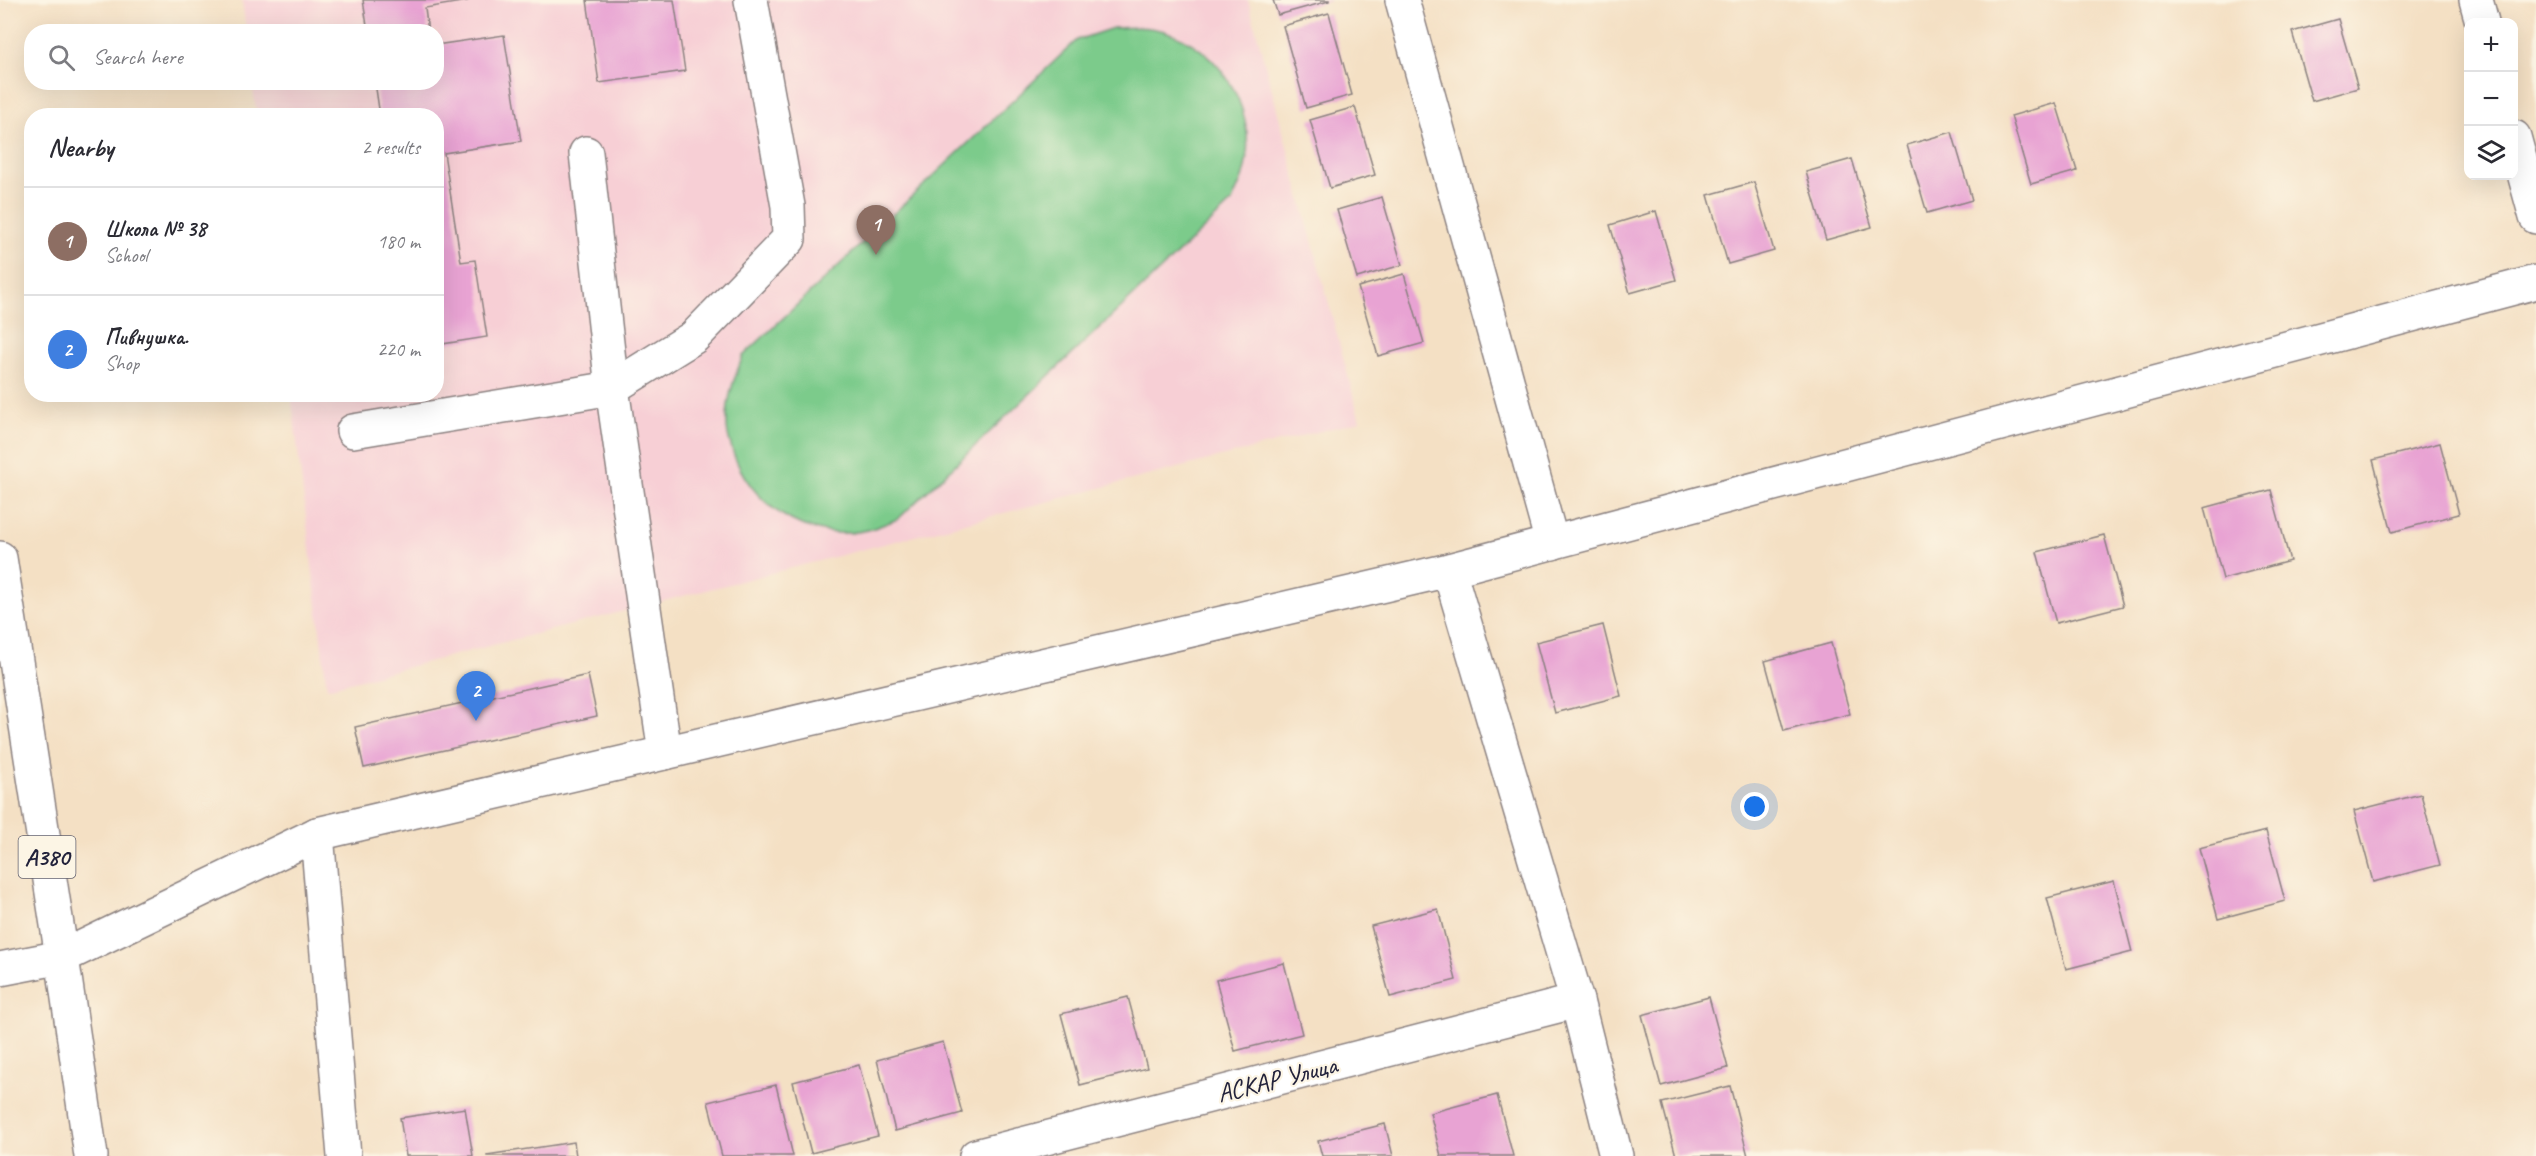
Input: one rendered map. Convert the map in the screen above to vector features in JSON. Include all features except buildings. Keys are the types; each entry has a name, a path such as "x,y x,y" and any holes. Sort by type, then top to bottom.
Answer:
{"main road":[{"path":"352,431 612,387 694,337 789,239 788,206 751,0"},
{"path":"1402,0 1552,543"},
{"path":"2475,0 2481,18"},
{"path":"2518,151 2536,217"},
{"path":"586,153 612,387 666,753"},
{"path":"0,969 62,957 317,834 1449,570 2536,282"},
{"name":"A380","path":"0,558 91,1156"},
{"path":"1449,570 1577,1001 1616,1156"},
{"path":"317,834 345,1156"},
{"name":"АСКАР Улица","path":"976,1156 1577,1001"}],"shaded area":[{"path":"242,0 1248,0 1360,421 327,688 292,402 444,402 444,108 256,108 253,90 444,90 444,24 245,24"}],"green space":[{"path":"1145,27 1173,34 1194,45 1212,60 1227,78 1238,98 1245,121 1248,144 1244,172 1232,202 898,519 867,530 842,533 821,531 801,525 782,515 765,502 751,486 740,469 728,435 729,399 743,356 1077,40 1113,28"}],"place":[{"name":"Школа № 38","path":"876,255"},
{"name":"Пивнушка.","path":"476,721"}]}
